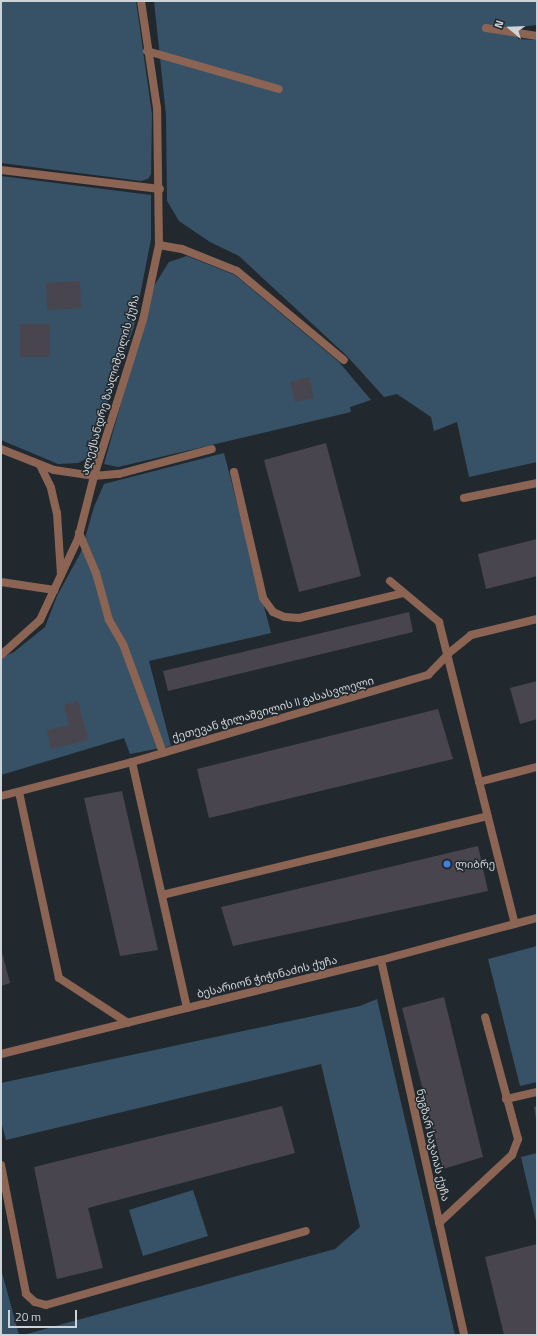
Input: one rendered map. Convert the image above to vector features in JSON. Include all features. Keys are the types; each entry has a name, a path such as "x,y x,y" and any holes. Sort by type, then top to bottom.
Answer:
{"street":[{"name":"ალექსანდრე ზაალიშვილის ქუჩა","path":"1,655 40,620 79,533 94,476 143,320 159,245 160,189 157,108 147,51 141,1"},
{"path":"486,28 537,36"},
{"path":"147,51 279,89"},
{"path":"1,170 160,189"},
{"path":"159,245 182,249 237,271 344,360"},
{"path":"1,448 54,470 94,476 119,474 212,449"},
{"path":"40,465 51,488 57,513 61,575"},
{"path":"234,472 263,598 273,612 285,617 299,618 403,593"},
{"path":"464,498 537,483"},
{"path":"79,533 96,573 109,620 123,644 163,753"},
{"path":"390,581 439,622 449,653 515,924"},
{"path":"1,582 54,590"},
{"name":"ქეთევან ჭილაშვილის II გასასვლელი","path":"1,796 132,762 428,676 449,653 471,635 537,619"},
{"path":"132,762 187,1008"},
{"path":"480,782 537,767"},
{"path":"18,792 59,978 128,1023"},
{"path":"162,895 488,816"},
{"name":"ბესარიონ ჭიჭინაძის ქუჩა","path":"1,1054 381,960 537,918"},
{"name":"ნუგზარ საჯაიას ქუჩა","path":"381,960 464,1335"},
{"path":"439,1223 512,1155 518,1139 485,1017"},
{"path":"506,1099 537,1092"},
{"path":"1,1165 26,1294 35,1302 46,1305 306,1231"}],"shaded area":[{"path":"1,1 136,1 152,114 151,174 148,179 141,181 1,163"},
{"path":"154,1 537,1 537,25 519,27 518,39 537,40 537,462 469,477 457,422 434,431 431,417 397,394 384,397 346,355 239,256 210,242 179,221 167,201 166,115"},
{"path":"1,176 151,195 151,239 134,326 89,457 78,463 58,464 1,440"},
{"path":"187,256 235,275 339,362 371,400 350,407 351,412 118,467 104,464 154,286 169,262"},
{"path":"224,453 271,633 149,661 171,746 130,754 124,738 1,775 1,658 14,652 45,627 57,596 81,552 94,507 104,484"},
{"path":"537,946 537,1082 520,1086 488,959"},
{"path":"377,999 455,1335 23,1335 335,1249 360,1227 321,1064 6,1140 1,1121 1,1083 360,1006"},
{"path":"537,1153 537,1221 536,1221 521,1157"},
{"path":"193,1190 208,1236 143,1256 129,1210"},
{"path":"1,1269 19,1335 1,1335"}],"building":[{"path":"80,281 81,308 47,310 46,283"},
{"path":"20,324 50,324 50,357 20,357"},
{"path":"309,377 314,398 295,402 290,382"},
{"path":"326,443 361,576 299,592 264,460"},
{"path":"537,539 537,576 486,589 478,554"},
{"path":"409,612 413,632 168,691 163,671"},
{"path":"537,681 537,719 520,724 510,688"},
{"path":"78,701 88,740 51,749 47,730 69,725 64,705"},
{"path":"438,709 453,759 209,818 197,769"},
{"path":"122,791 158,950 120,956 84,798"},
{"path":"478,846 488,891 233,946 221,907"},
{"path":"1,949 10,983 1,986"},
{"path":"444,997 483,1157 443,1169 402,1008"},
{"path":"282,1106 295,1153 88,1208 103,1268 57,1279 34,1167"},
{"path":"537,1106 537,1119 536,1119 534,1107"},
{"path":"537,1244 537,1335 504,1335 485,1257"}],"place":[{"name":"ლიბრე","path":"447,864"}]}
